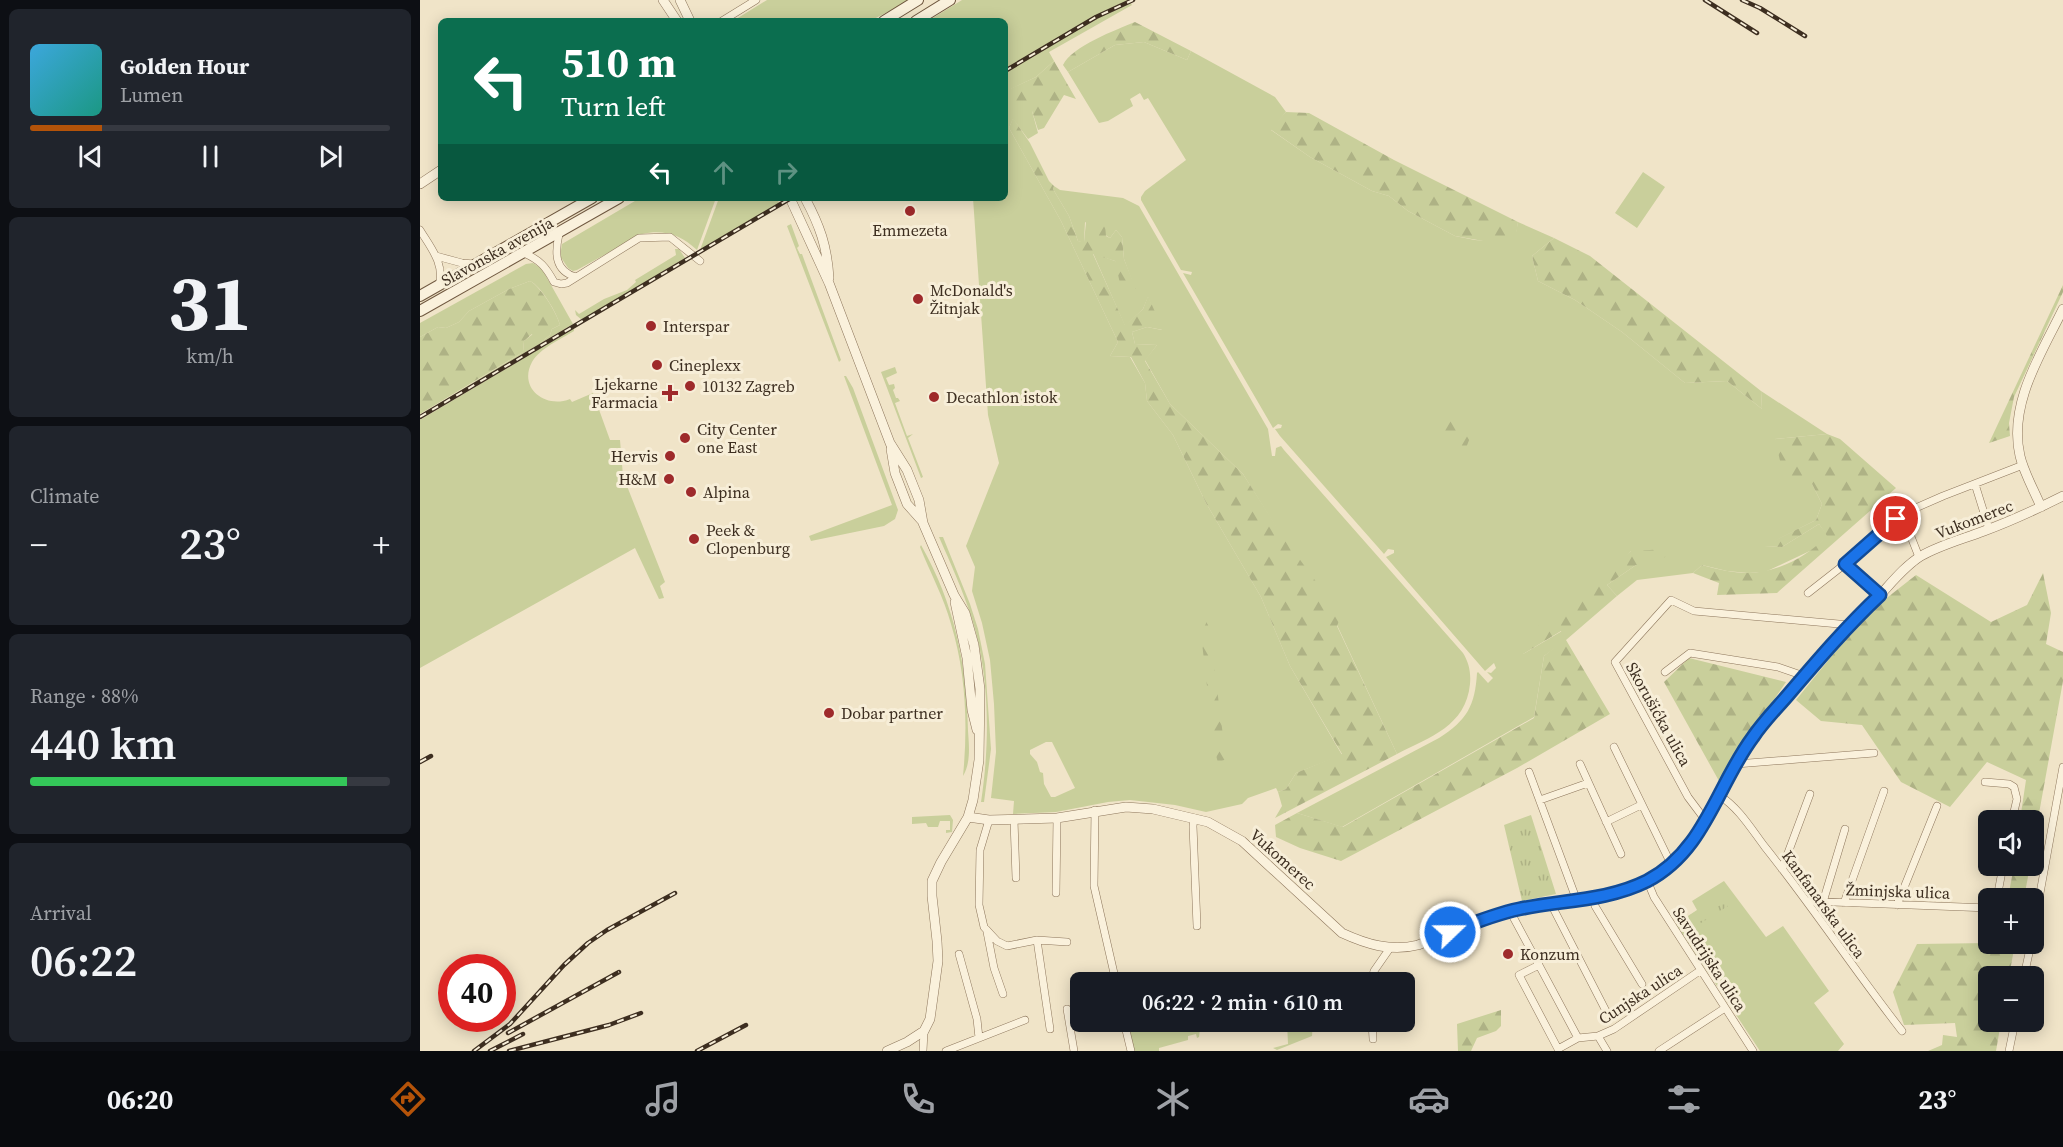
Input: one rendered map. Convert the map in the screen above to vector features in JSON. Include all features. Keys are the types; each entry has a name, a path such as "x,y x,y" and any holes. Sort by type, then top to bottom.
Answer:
{"main road":[{"path":"889,18 918,0"},
{"path":"921,18 950,0"},
{"name":"Slavonska avenija","path":"420,296 587,201"},
{"name":"Slavonska avenija","path":"420,311 614,201"}],"street":[{"path":"663,0 674,18"},
{"path":"680,0 689,18"},
{"path":"727,18 756,0"},
{"path":"420,184 438,172"},
{"path":"791,201 829,284 890,443 895,473 907,504 923,523 954,595 965,613 974,645 981,689 980,741 973,800 968,817 932,881 938,961 930,1019 924,1031 923,1051"},
{"path":"807,201 816,219 827,252 829,284"},
{"path":"420,230 436,256 442,274 439,286"},
{"path":"559,234 555,250 557,258 564,272 576,277"},
{"path":"524,253 538,259 554,282 561,284 567,283 639,238 670,237 700,261"},
{"path":"436,256 462,263 477,264"},
{"path":"2041,507 2023,465 2017,420 2021,403 2063,309"},
{"path":"1808,593 1902,514 2023,465"},
{"path":"1975,484 1989,529"},
{"name":"Vukomerec","path":"968,817 989,820 1057,818 1095,810 1126,807 1153,809 1194,818 1211,824 1242,841 1342,933 1359,941 1390,948 1418,945 1510,911 1577,901 1622,891 1647,880 1671,864 1690,844 1706,821 1753,737 1850,625 1919,557 2063,496"},
{"path":"1902,514 1919,557"},
{"path":"1845,564 1880,595"},
{"name":"Skorušićka ulica","path":"1706,821 1688,797 1615,662 1671,600 1694,611 1850,625"},
{"path":"1665,672 1690,653 1778,667 1804,676"},
{"path":"1614,747 1671,864"},
{"path":"1736,764 1874,753"},
{"path":"1580,764 1621,854"},
{"path":"2041,888 2063,767"},
{"path":"1529,772 1577,901"},
{"path":"1985,782 2009,784 2014,787 2017,799 2014,810"},
{"path":"1540,800 1588,783"},
{"path":"1844,903 1884,791"},
{"path":"1782,869 1810,794"},
{"name":"Kanfanarska ulica","path":"1720,796 1732,804 1807,901 1858,975 1902,1031"},
{"path":"1606,822 1641,804"},
{"path":"1897,905 1936,807"},
{"path":"1095,810 1094,886 1114,972"},
{"path":"1056,893 1057,818"},
{"path":"1194,818 1197,926"},
{"path":"989,820 980,850 979,905 994,968 1003,994"},
{"path":"1014,820 1016,878"},
{"path":"1823,902 1845,829"},
{"name":"Savudrijska ulica","path":"1647,880 1654,897 1752,1051"},
{"path":"1593,898 1595,906 1642,984"},
{"name":"Žminjska ulica","path":"1807,901 1978,909"},
{"path":"1551,904 1606,1011"},
{"path":"1510,911 1578,1038"},
{"path":"987,932 1007,946 1037,940 1067,942"},
{"path":"1037,940 1050,1029"},
{"path":"1374,972 1390,948"},
{"path":"959,954 977,1018 979,1038"},
{"name":"Cunjska ulica","path":"1539,965 1519,975 1558,1049 1578,1038 1598,1036 1614,1029 1701,970"},
{"path":"1659,1051 1725,1008"},
{"path":"1067,1009 1074,1051"},
{"path":"946,1051 1024,1020"},
{"path":"887,1051 924,1031"},
{"path":"1126,1032 1131,1051"},
{"path":"1373,1032 1373,1039"},
{"path":"2009,1051 2013,1032"},
{"path":"1598,1036 1607,1051"}],"green space":[{"path":"767,0 911,0 876,18 738,18"},
{"path":"962,0 1128,0 1132,5 1049,52 1054,61 1036,77 1011,89 1032,111 1038,133 1028,139 1013,119 1009,128 1061,221 1118,342 1110,356 1130,357 1145,383 1147,401 1173,435 1206,503 1261,597 1290,666 1342,755 1296,773 1286,789 1278,792 1276,788 1248,798 1242,804 1206,812 1175,805 1130,800 1056,812 1013,814 1014,801 991,798 996,752 990,660 972,591 975,567 966,546 999,463 988,415 973,201 1008,201 1008,18 933,18","holes":["1046,742 1052,742 1075,788 1051,797 1044,784 1043,773 1040,772 1030,750"]},
{"path":"1135,22 1191,51 1187,60 1144,42 1115,45 1068,72 1063,65 1075,51 1085,45"},
{"path":"1144,42 1187,60 1191,51 1275,97 1286,112 1271,130 1310,157 1372,191 1389,196 1408,211 1455,236 1514,243 1518,222 1554,238 1532,256 1538,281 1575,300 1622,332 1685,383 1727,381 1762,409 1761,391 1827,434 1775,439 1812,484 1822,504 1816,520 1765,546 1782,547 1819,524 1828,536 1814,549 1765,572 1727,571 1702,565 1693,573 1637,580 1617,596 1607,585 1636,565 1631,551 1523,654 1562,631 1566,640 1544,656 1534,717 1342,827 1297,813 1449,731 1468,711 1474,695 1477,673 1488,683 1493,678 1487,672 1491,673 1496,668 1494,663 1485,671 1386,557 1394,553 1394,550 1388,549 1384,554 1280,436 1275,429 1281,428 1282,425 1278,424 1273,428 1183,273 1191,275 1192,272 1181,270 1141,200 1145,191 1186,160 1148,98 1144,100 1140,93 1130,99 1133,106 1108,121 1099,123 1068,72 1115,45"},
{"path":"1054,61 1076,99 1064,95 1044,128 1038,130 1032,111 1016,111 1010,89 1036,77"},
{"path":"1286,112 1309,113 1394,160 1518,222 1515,243 1500,244 1455,236 1408,211 1389,196 1372,191 1310,157 1270,129"},
{"path":"1013,118 1054,186 1053,189 1069,216 1078,241 1084,242 1086,222 1105,225 1106,236 1110,238 1116,230 1122,237 1124,259 1136,289 1121,288 1115,261 1093,254 1125,325 1143,309 1148,296 1163,330 1147,327 1132,332 1135,344 1157,345 1145,361 1170,404 1243,474 1282,535 1341,616 1337,626 1397,754 1275,818 1282,806 1278,792 1286,789 1296,773 1342,754 1290,666 1261,597 1206,503 1173,435 1147,401 1145,383 1131,357 1110,356 1118,342 1061,221 1009,128"},
{"path":"1643,172 1665,187 1637,228 1615,213"},
{"path":"1054,186 1060,190 1123,198 1139,206 1268,429 1272,456 1275,456 1276,448 1281,446 1463,653 1470,676 1467,698 1462,710 1444,728 1397,754 1337,625 1243,474 1170,404 1145,360 1157,345 1135,344 1132,332 1147,327 1162,330 1148,297 1143,309 1125,326 1093,253 1115,261 1135,289 1124,259 1122,237 1116,230 1110,238 1085,222 1084,243 1078,241 1069,216 1053,189"},
{"path":"635,201 715,201 697,250 685,240 672,234 658,232 642,234 573,271 568,268 560,256 562,244"},
{"path":"718,201 778,201 779,203 700,250"},
{"path":"791,224 799,246 797,248 802,254 841,360 839,362 787,226"},
{"path":"1554,238 1590,256 1761,391 1762,409 1727,381 1685,383 1622,332 1575,300 1538,281 1532,256"},
{"path":"675,249 679,249 685,258 582,320 576,315 575,310 579,314 604,299 627,290 636,282 635,280 676,255"},
{"path":"533,263 542,269 573,324 420,415 523,352 524,341 533,334 536,343 540,343 550,335 552,329 560,325 548,300 530,281 509,289 469,311 459,322 446,328 438,327 420,337 420,323 526,264"},
{"path":"530,281 548,301 560,325 552,329 550,335 540,343 536,344 532,334 524,341 523,352 420,414 420,337 438,327 446,328 459,322 469,311 509,289"},
{"path":"2063,285 2063,292 2014,397 2009,423 2010,436 1989,443"},
{"path":"574,328 574,331 540,352 532,362 529,371 531,388 543,399 552,401 570,399 572,402 593,393 610,440 620,440 623,476 665,582 660,586 664,598 659,599 635,548 420,668 420,420"},
{"path":"895,367 897,373 886,378 889,385 894,384 893,390 900,401 895,403 907,436 913,434 908,438 923,477 921,478 881,372"},
{"path":"844,376 853,388 898,510 895,519 884,526 811,541 809,536 892,505"},
{"path":"1456,417 1471,435 1466,448 1460,452 1441,438 1442,426 1448,418"},
{"path":"1827,434 1840,439 1896,488 1777,593 1717,595 1719,583 1693,573 1702,565 1742,573 1770,570 1791,562 1811,550 1827,536 1819,524 1782,547 1763,546 1816,520 1822,504 1812,484 1784,478 1775,439"},
{"path":"939,537 943,537 970,604 985,664 991,749 984,802 981,802 986,757 987,710 982,663 968,609"},
{"path":"921,545 942,589 961,658 965,682 969,748 963,776 965,718 960,661 948,614"},
{"path":"1668,549 1669,556 1636,565 1607,585 1617,596 1566,640 1610,714 1517,768 1341,861 1300,848 1276,837 1275,825 1297,813 1343,827 1534,718 1544,656 1565,639 1561,631 1523,654 1529,633 1631,551"},
{"path":"2043,573 2051,613 2046,644 2063,652 2063,681 2040,810 2022,810 2026,780 1987,762 1950,807 1901,782 1862,725 1821,721 1796,700 1865,615 1916,575 1991,622 2027,605"},
{"path":"1208,619 1226,759 1218,763 1214,747 1201,634"},
{"path":"1689,658 1786,682 1719,781 1664,682"},
{"path":"950,815 953,820 952,832 946,833 946,830 950,830 950,821 940,821 938,827 928,827 926,823 912,824 912,817"},
{"path":"1531,815 1556,894 1522,901 1504,825"},
{"path":"2012,876 2028,876 2026,888 2010,888"},
{"path":"1724,881 1766,937 1783,926 1829,991 1814,1003 1844,1044 1838,1051 1760,1051 1676,924 1697,910 1692,901"},
{"path":"1729,891 1736,901 1693,928 1685,918"},
{"path":"1978,943 1978,954 2013,954 2011,966 1978,966 1978,1032 1999,1032 1996,1051 1928,1051 1942,1045 1943,1035 1957,1037 1955,1023 1904,1025 1893,992 1917,944"},
{"path":"1501,1010 1501,1026 1496,1031 1477,1038 1471,1051 1458,1051 1457,1024"},
{"path":"1129,1032 1200,1032 1197,1038 1196,1034 1188,1036 1188,1040 1159,1048 1159,1051 1134,1051"},
{"path":"1287,1032 1312,1032 1312,1036 1277,1050 1273,1048 1288,1044"}],"railway":[{"path":"1008,69 1096,17 1133,0"},
{"path":"1705,0 1757,33"},
{"path":"1742,0 1760,8 1805,36"},
{"path":"420,417 786,201"},
{"path":"420,762 431,756"},
{"path":"474,1051 510,1024 564,965 588,943 607,930 675,893"},
{"path":"508,1033 619,972"},
{"path":"509,1051 609,1025 641,1013"},
{"path":"697,1051 746,1025"},
{"path":"490,1051 523,1034"}],"place":[{"name":"Emmezeta","path":"910,211"},
{"name":"McDonald's Žitnjak","path":"918,299"},
{"name":"Interspar","path":"651,326"},
{"name":"Cineplexx","path":"657,365"},
{"name":"10132 Zagreb","path":"690,386"},
{"name":"Ljekarne Farmacia","path":"670,393"},
{"name":"Decathlon istok","path":"934,397"},
{"name":"City Center one East","path":"685,438"},
{"name":"Hervis","path":"670,456"},
{"name":"H&M","path":"669,479"},
{"name":"Alpina","path":"691,492"},
{"name":"Peek & Clopenburg","path":"694,539"},
{"name":"Dobar partner","path":"829,713"},
{"name":"Konzum","path":"1508,954"}],"route":[{"path":"1450,932 1510,911 1577,901 1622,891 1661,872 1677,859 1709,816 1753,737 1804,676 1880,595 1845,564 1896,519"}]}
